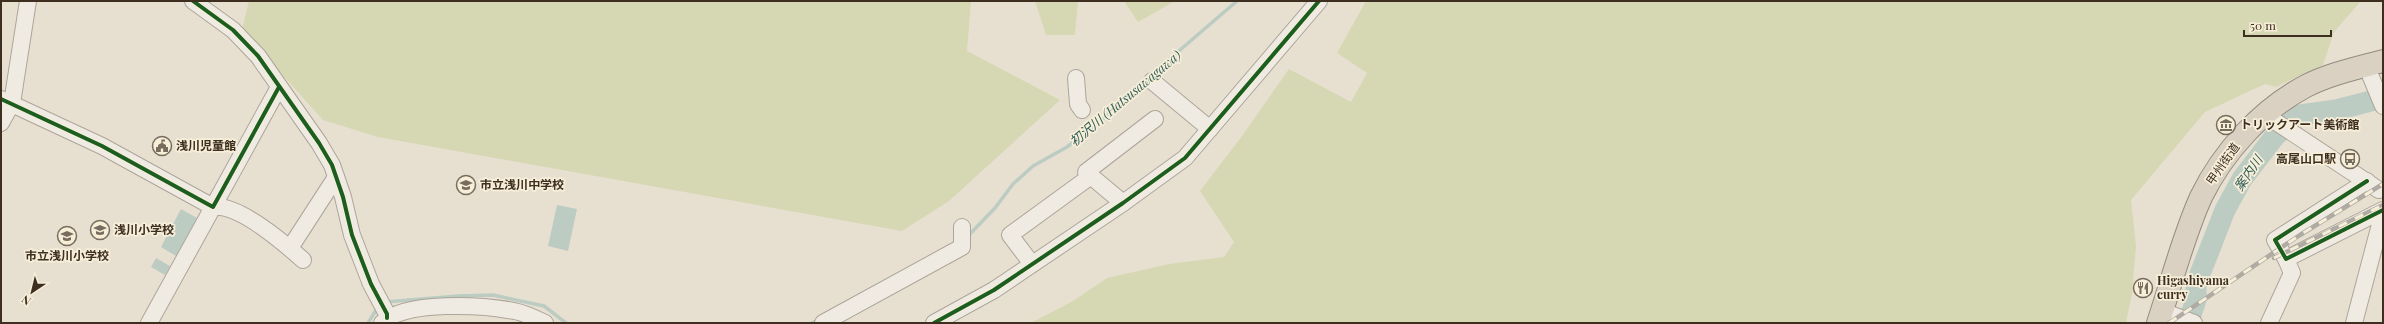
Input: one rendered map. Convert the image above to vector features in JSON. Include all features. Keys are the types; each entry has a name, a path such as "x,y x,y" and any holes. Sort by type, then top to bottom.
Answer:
{"highway":[{"name":"甲州街道","path":"2165,316 2193,217 2202,196 2222,164 2269,117 2307,86 2375,63"}],"street":[{"path":"1,123 28,1"},
{"path":"193,1 233,30 258,56 332,165 344,197 352,235 386,318 422,307 460,306 514,311 545,323"},
{"path":"934,323 994,290 1123,203 1185,158 1319,1"},
{"path":"2375,63 2379,99"},
{"path":"1076,78 1078,104 1082,110"},
{"path":"1152,81 1210,129"},
{"path":"149,323 279,87"},
{"path":"6,101 102,146 213,207 219,206 252,220 290,248 303,260"},
{"path":"2269,117 2373,186 2275,240 2292,273 2269,323"},
{"path":"1123,203 1086,172 1156,119"},
{"path":"1032,264 1010,235 1091,176"},
{"path":"290,248 336,177"},
{"path":"2286,259 2383,210"},
{"path":"2354,323 2383,213"},
{"path":"823,323 962,247 962,227"},
{"path":"2165,316 2194,323"}],"green space":[{"path":"249,1 971,1 967,51 1060,100 949,201 902,231 378,137 323,120 242,30"},
{"path":"1035,1 1078,1 1075,35 1046,35"},
{"path":"1124,1 1175,1 1138,22"},
{"path":"1366,1 2361,1 2334,32 2323,65 2276,87 2265,84 2205,112 2131,200 2136,246 2132,293 2126,323 1031,323 1073,301 1107,278 1169,264 1224,257 1234,242 1200,191 1242,136 1289,69 1351,102 1367,73 1337,53"}],"shaded area":[{"path":"557,205 577,209 568,251 548,246"},
{"path":"181,209 197,218 176,256 161,247"},
{"path":"156,258 170,266 165,275 151,267"}],"waterway":[{"name":"初沢川 (Hatsusawagawa)","path":"967,237 995,208 1013,184 1033,166 1067,147 1102,120 1122,100 1237,1"},
{"name":"案内川","path":"2188,323 2196,300 2196,285 2225,210 2242,179 2275,136 2300,115 2336,110 2383,98"},
{"name":"初沢川 (Hatsusawagawa)","path":"385,302 458,296 493,295 544,306 566,323"},
{"name":"初沢川 (Hatsusawagawa)","path":"368,323 378,307"},
{"name":"初沢川 (Hatsusawagawa)","path":"812,323 818,320"}],"railway":[{"path":"2169,323 2300,235 2383,184"},
{"path":"2274,258 2383,205"}],"cycle path":[{"path":"193,1 233,30 258,56 319,143 332,165 343,197 352,235 371,284 387,314 387,318"},
{"path":"934,323 994,290 1123,203 1185,158 1319,1"},
{"path":"1,99 102,146 213,207 279,87"},
{"path":"2367,181 2275,240 2286,259 2383,210"}],"place":[{"name":"トリックアート美術館","path":"2226,125"},
{"name":"浅川児童館","path":"162,146"},
{"name":"高尾山口駅","path":"2350,159"},
{"name":"市立浅川中学校","path":"466,185"},
{"name":"浅川小学校","path":"100,230"},
{"name":"市立浅川小学校","path":"67,236"},
{"name":"Higashiyama curry","path":"2143,288"}]}
